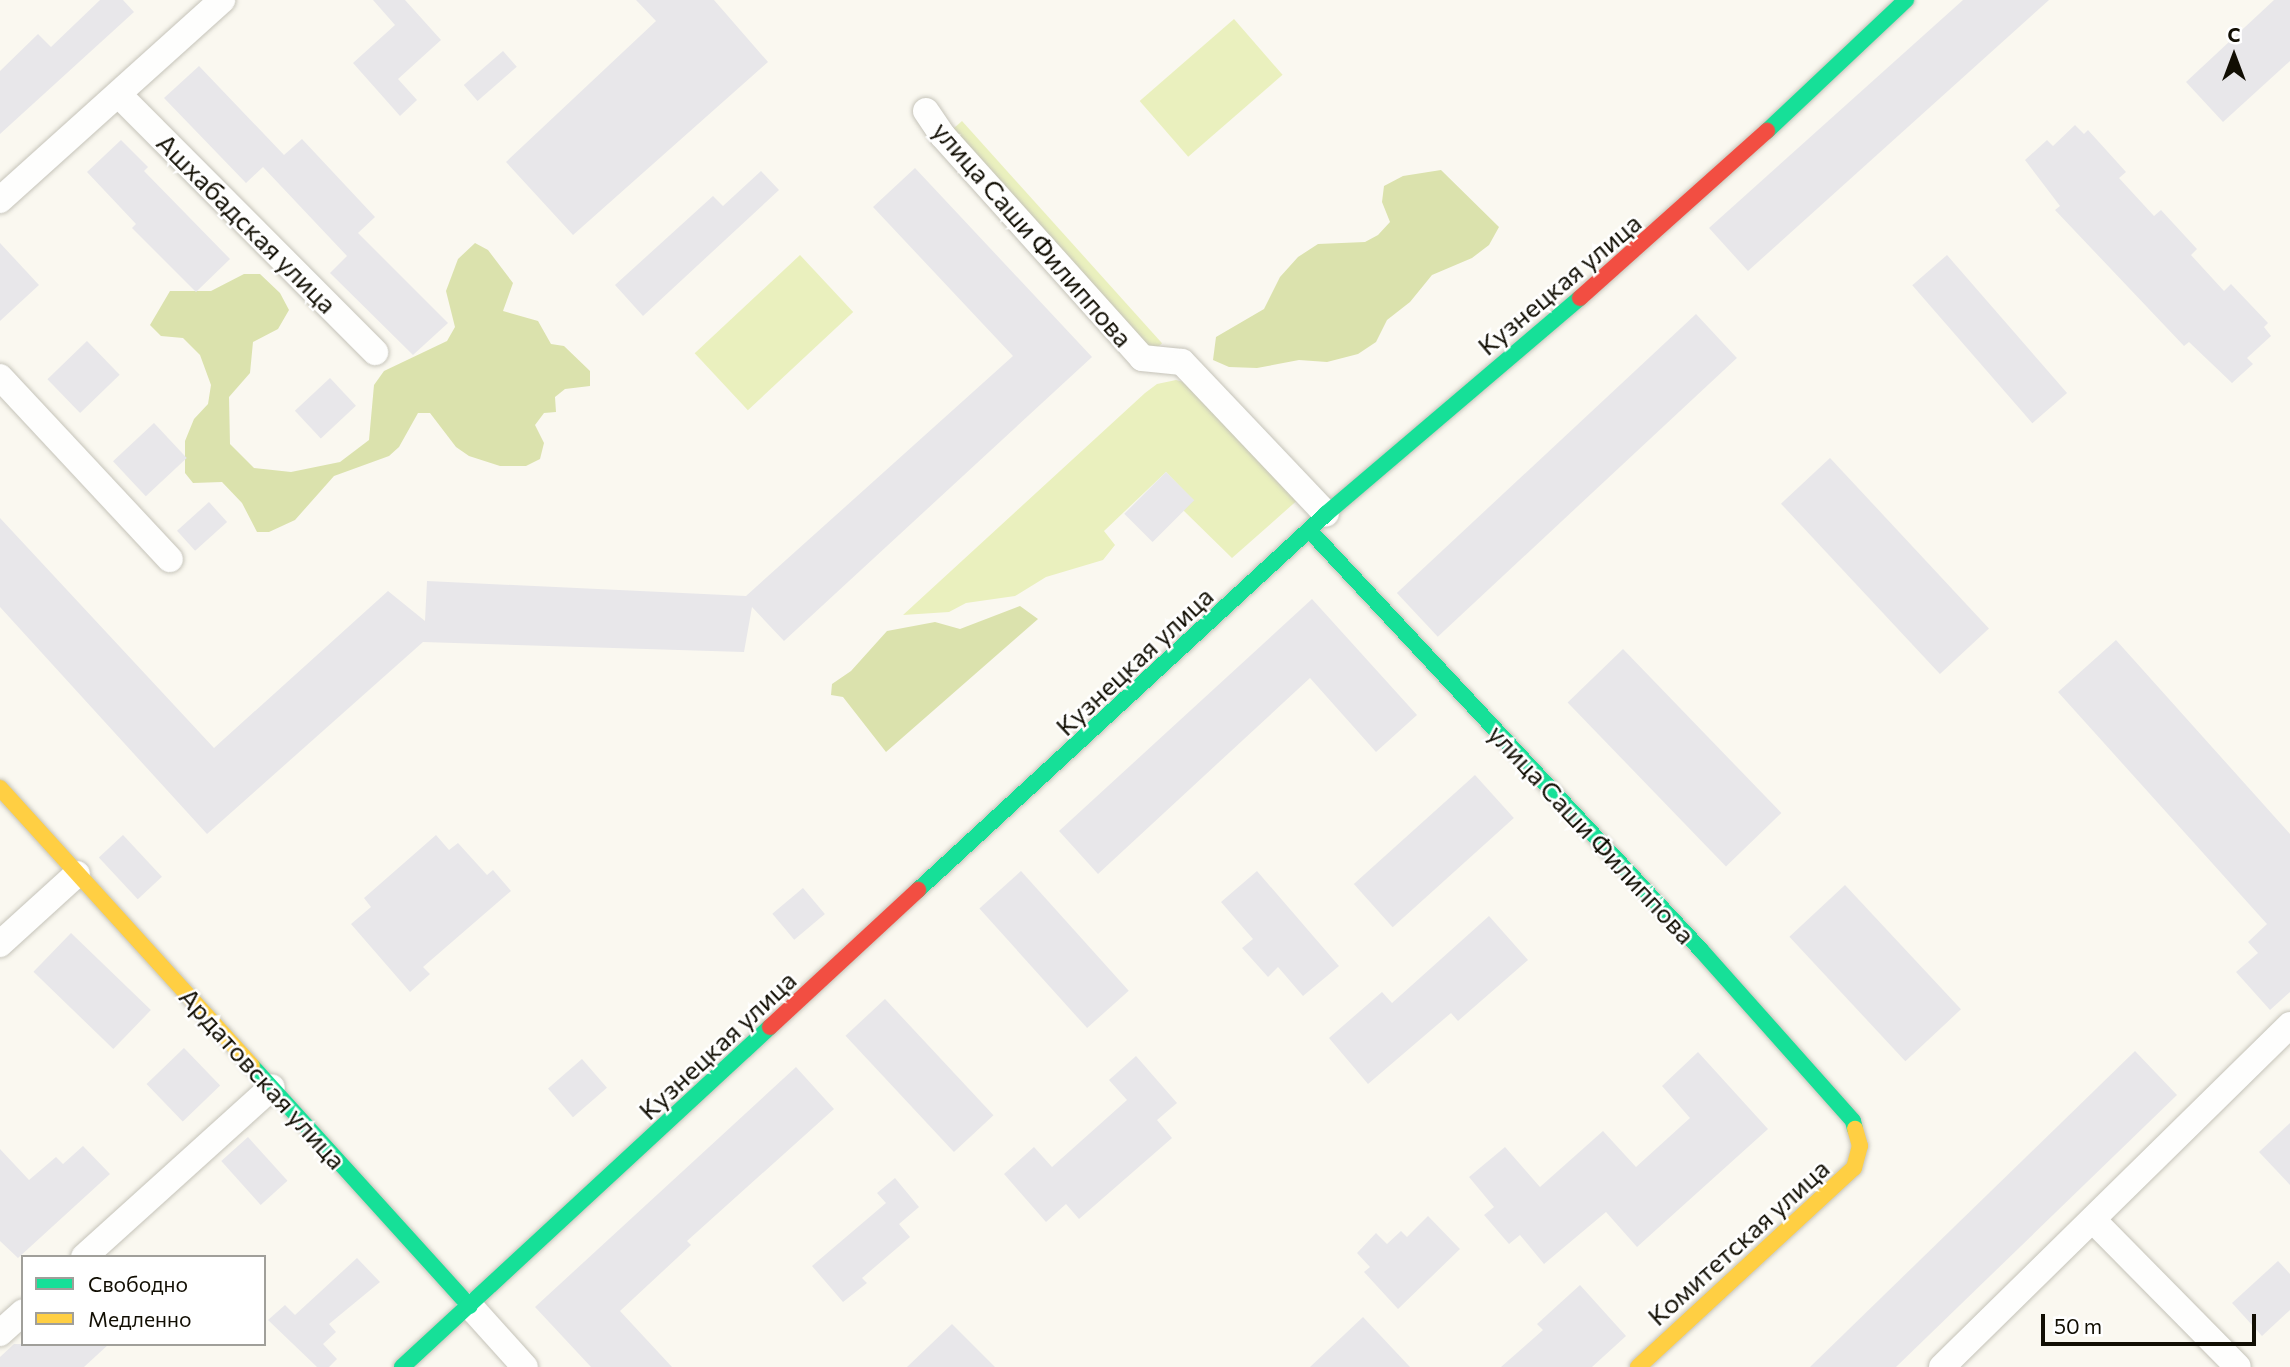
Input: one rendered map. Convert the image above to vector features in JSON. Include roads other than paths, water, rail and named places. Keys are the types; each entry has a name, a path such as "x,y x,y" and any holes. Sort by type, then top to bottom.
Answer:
{"street":[{"path":"0,200 222,0"},
{"name":"Кузнецкая улица","path":"402,1367 1318,523 1668,223 1906,0"},
{"name":"Ашхабадская улица","path":"119,95 375,352"},
{"name":"улица Саши Филиппова","path":"926,111 943,136 1142,358 1182,362 1318,523 1853,1121 1860,1146"},
{"path":"0,377 170,559"},
{"name":"Ардатовская улица","path":"0,788 525,1367"},
{"path":"0,944 77,874"},
{"path":"1942,1367 2290,1025"},
{"path":"86,1255 272,1087"},
{"name":"Комитетская улица","path":"1637,1367 1854,1168 1860,1146"},
{"path":"2093,1220 2238,1367"},
{"path":"0,1333 21,1314"}]}
